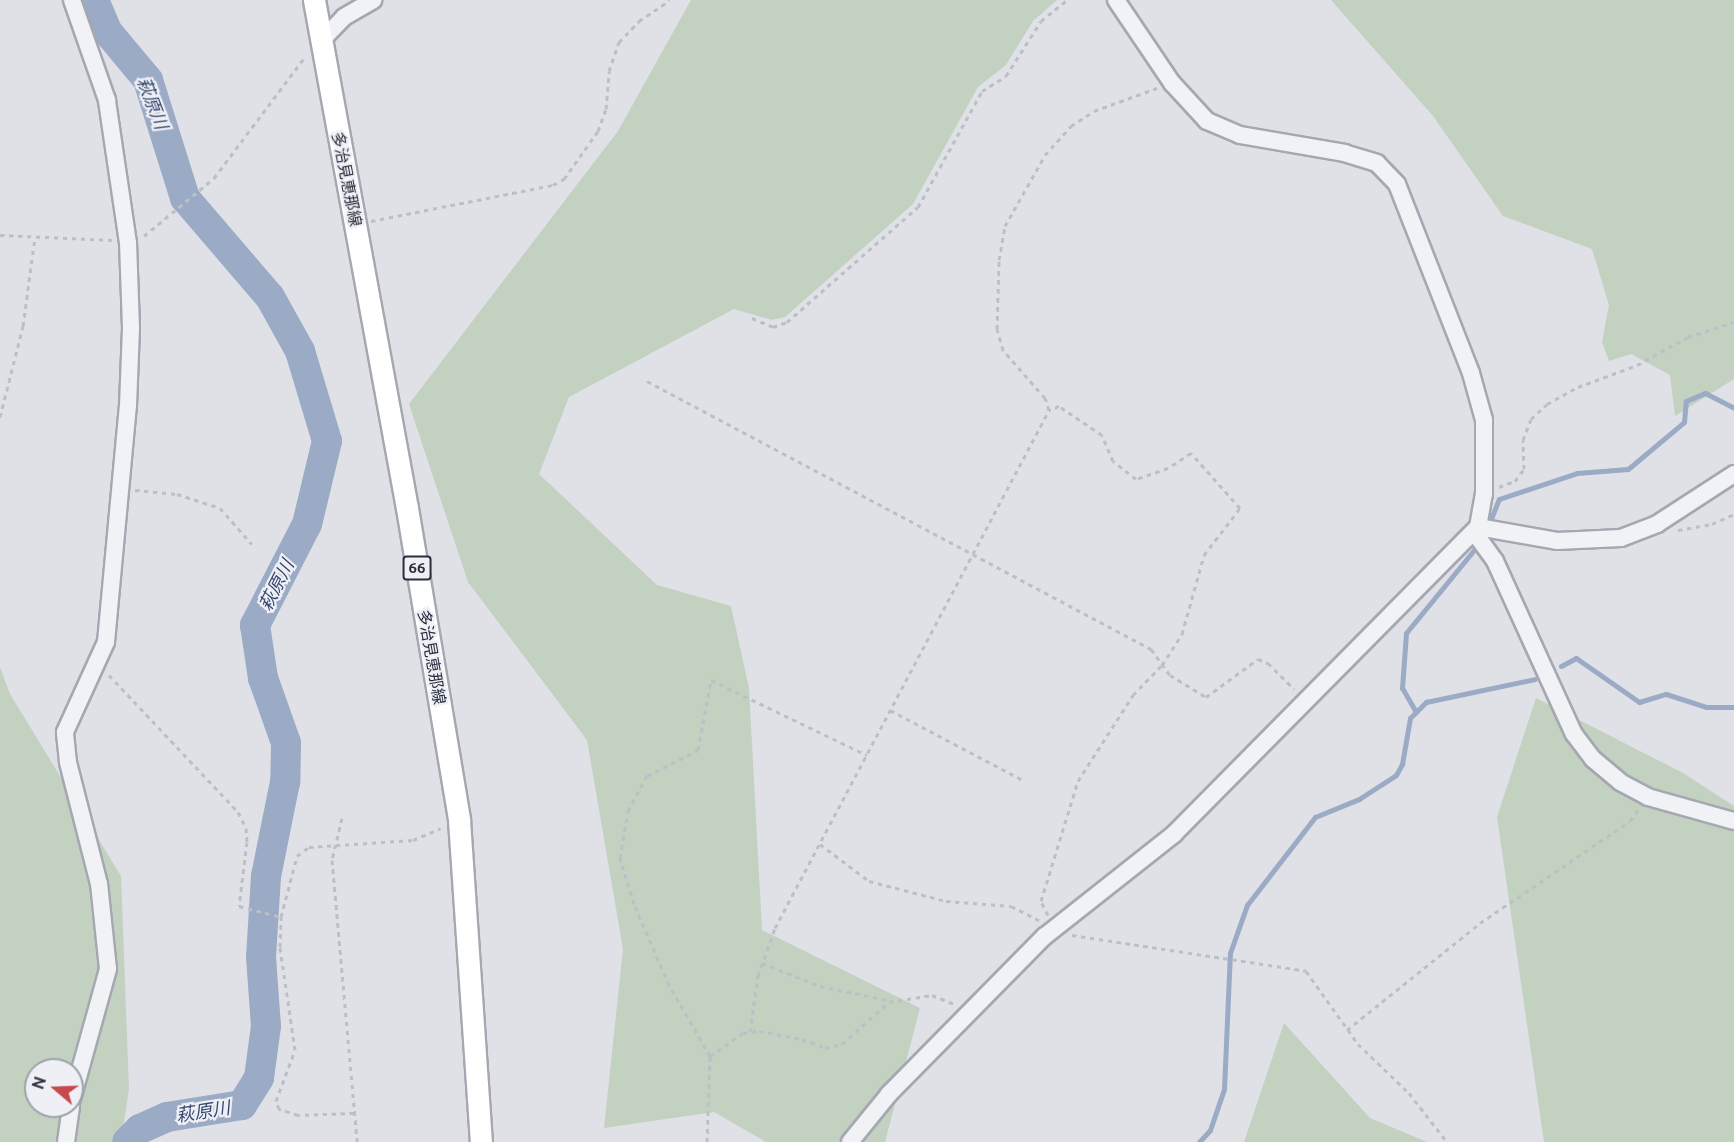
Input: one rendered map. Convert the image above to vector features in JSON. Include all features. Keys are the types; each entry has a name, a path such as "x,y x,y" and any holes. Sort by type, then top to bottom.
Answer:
{"main road":[{"name":"多治見恵那線","path":"314,0 459,820 481,1142"}],"street":[{"path":"72,0 107,100 128,243 131,358 106,642 65,732 68,762 99,884 108,969 83,1058"},
{"path":"321,41 344,17 374,0"},
{"path":"850,1142 889,1094 1056,927 1174,834 1304,700 1476,530 1484,494 1484,420 1478,397 1397,184 1377,163 1345,153 1240,135 1207,121 1172,82 1116,0"},
{"path":"1476,530 1557,541 1621,538 1657,524 1734,474"},
{"path":"1476,530 1495,561 1574,734 1593,759 1620,782 1648,797 1734,821"},
{"path":"66,1142 69,1118"}],"path":[{"path":"355,224 553,185 564,178 598,131 606,109 609,71 620,42 639,21 670,0"},
{"path":"752,318 774,327 787,322 918,207 982,91 1006,76 1041,21 1067,0"},
{"path":"0,235 128,243 168,220 214,178 288,75 321,41"},
{"path":"1049,410 1045,398 1003,350 997,329 999,260 1005,226 1040,163 1071,126 1095,111 1172,82"},
{"path":"0,417 23,326 35,237"},
{"path":"1484,494 1515,481 1524,469 1523,440 1531,419 1547,404 1607,376 1637,365 1688,337 1734,322"},
{"path":"647,381 1151,649 1170,675 1206,697 1258,659 1268,663 1304,700"},
{"path":"750,1032 762,963 775,928 1049,410 1059,406 1102,435 1113,460 1136,479 1168,468 1191,453 1240,508 1204,555 1182,634 1162,664 1133,695 1078,781 1041,901 1056,927"},
{"path":"121,489 177,494 220,508 252,544"},
{"path":"1671,530 1712,524 1734,513"},
{"path":"96,664 238,812 247,843 239,906 280,917"},
{"path":"708,1142 710,1056 669,985 634,904 620,858 628,811 647,776 698,750 711,680 867,755"},
{"path":"890,710 1023,780"},
{"path":"1347,1030 1480,923 1630,821 1648,797"},
{"path":"342,818 332,860 357,1142"},
{"path":"354,1113 298,1115 279,1109 276,1101 295,1050 283,981 280,917 297,856 309,847 413,840 459,820"},
{"path":"820,844 869,881 946,900 1011,906 1071,935 1150,950 1241,958 1306,971 1347,1030 1409,1093 1447,1142"},
{"path":"762,963 820,986 892,1001 932,995 971,1013"},
{"path":"710,1056 750,1032 802,1039 825,1048 842,1044 892,1001"}],"green space":[{"path":"691,0 1057,0 1033,21 1006,65 978,87 913,204 785,317 772,320 734,309 569,397 539,474 657,585 731,606 749,688 762,930 920,1008 885,1142 766,1142 714,1112 604,1128 623,949 587,740 468,582 409,404 618,131"},
{"path":"1331,0 1734,0 1734,379 1675,416 1670,375 1631,354 1609,361 1602,342 1609,305 1592,249 1503,216 1433,116"},
{"path":"0,667 10,694 121,876 129,1089 121,1142 0,1142"},
{"path":"1536,698 1683,773 1734,806 1734,1142 1544,1142 1497,817"},
{"path":"1284,1023 1370,1118 1427,1142 1244,1142"}],"waterway":[{"name":"萩原川","path":"94,0 107,31 148,80 185,198 270,297 300,351 327,441 307,524 255,625 263,678 286,743 285,782 266,876 261,957 266,1026 259,1078 242,1105 167,1117 140,1129 127,1142"},
{"path":"1488,526 1499,499 1577,473 1628,469 1684,422 1686,401 1705,393 1734,408"},
{"path":"1416,712 1402,688 1406,633 1478,545"},
{"path":"1561,666 1576,658 1639,702 1666,694 1706,707 1734,707"},
{"path":"1199,1142 1210,1130 1224,1089 1230,953 1247,905 1315,817 1359,799 1396,775 1402,764 1410,718 1426,702 1535,679"}]}
